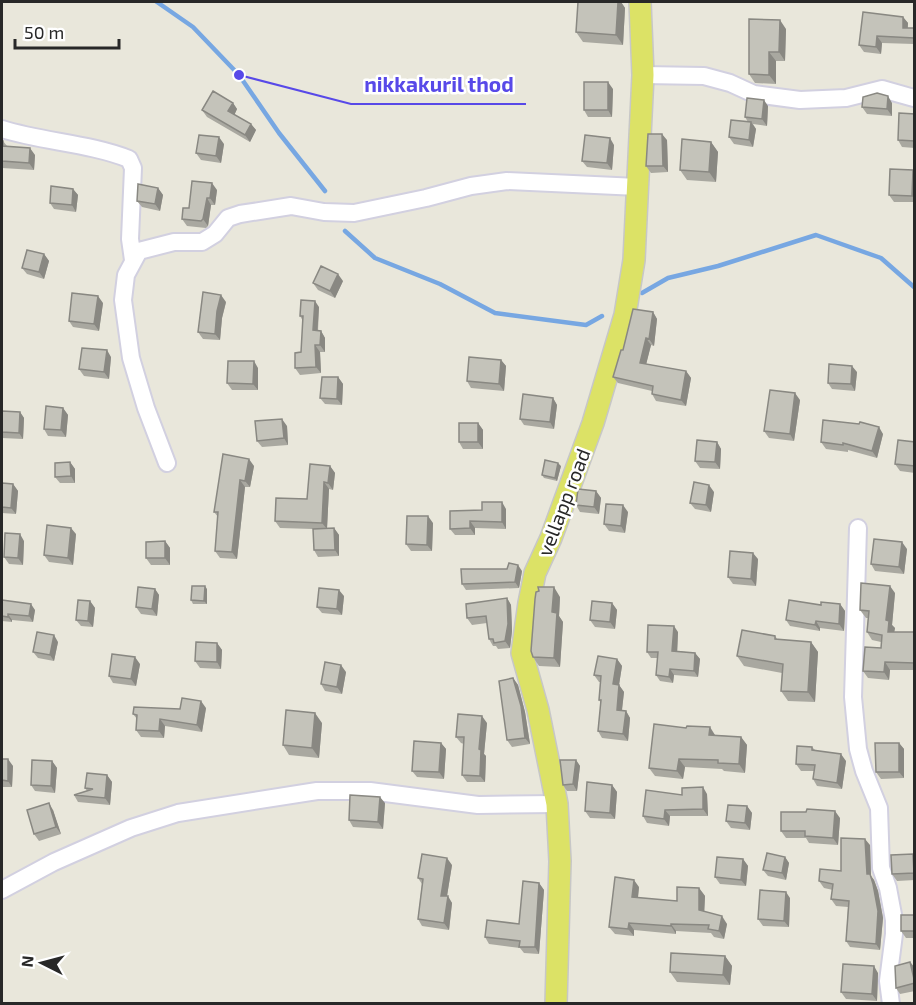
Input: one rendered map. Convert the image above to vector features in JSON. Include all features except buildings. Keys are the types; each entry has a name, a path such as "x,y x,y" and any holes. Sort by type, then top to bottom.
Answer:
{"main road":[{"name":"vellapp road","path":"556,1004 560,861 557,804 538,710 522,653 535,573 551,538 593,423 625,315 634,260 638,187 643,75 640,2"}],"street":[{"path":"643,75 704,76 730,83 754,94 800,100 846,98 882,89 915,98"},
{"path":"2,129 106,151 129,159 133,168 130,239 133,260"},
{"path":"167,463 146,408 131,358 123,300 126,275 139,251 174,242 202,242 215,234 228,218 291,206 324,212 354,213 471,186 507,182 638,187"},
{"path":"858,528 853,697 858,750 879,808 881,868 888,888 894,920 888,981 891,1004"},
{"path":"2,890 54,862 131,828 178,813 317,791 370,790 478,805 557,804"}],"waterway":[{"path":"157,2 193,27 239,75 279,133 325,191"},
{"path":"345,231 375,258 440,284 495,313 586,325 602,316"},
{"path":"642,293 668,278 718,266 816,235 881,258 914,287"}],"place":[{"name":"nikkakuril thod","path":"239,75"}]}
